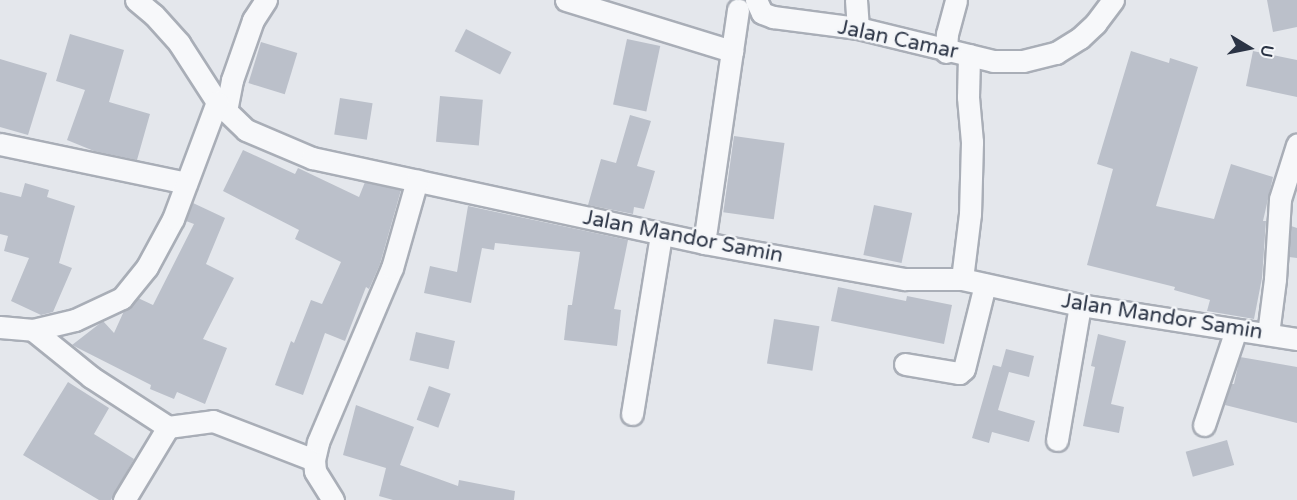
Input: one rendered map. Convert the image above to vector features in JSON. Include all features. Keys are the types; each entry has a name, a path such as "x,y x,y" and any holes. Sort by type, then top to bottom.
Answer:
{"street":[{"name":"Jalan Mandor Samin","path":"136,0 154,15 179,43 221,106 246,130 312,158 704,243 905,279 962,279 1080,305 1297,339"},
{"path":"0,327 33,330 75,320 122,298 147,267 173,219 186,183 232,80 254,20 266,0"},
{"path":"566,0 732,51"},
{"path":"856,0 858,28"},
{"path":"946,51 947,34 956,0"},
{"path":"969,55 993,61 1023,61 1056,53 1095,24 1113,0"},
{"path":"704,243 732,51 747,4"},
{"name":"Jalan Camar","path":"747,4 773,17 858,28 969,55 968,97 972,142 970,214 962,279"},
{"path":"0,144 186,183"},
{"path":"1268,334 1275,279 1280,198 1297,145"},
{"path":"333,500 315,471 314,460 328,418 392,268 417,180"},
{"path":"632,414 661,234"},
{"path":"905,364 959,373 964,369 985,285"},
{"path":"1057,440 1080,305"},
{"path":"33,330 91,377 168,427 213,421 314,460"},
{"path":"1204,425 1236,330"},
{"path":"124,500 168,427"}],"building":[{"path":"1267,0 1297,0 1297,27 1273,32"},
{"path":"466,29 511,52 500,74 455,51"},
{"path":"70,34 124,50 109,102 150,114 137,160 94,151 67,140 85,90 56,81"},
{"path":"627,39 660,46 646,112 613,105"},
{"path":"261,42 297,53 285,94 248,83"},
{"path":"1131,51 1169,63 1170,58 1198,67 1156,206 1214,219 1231,164 1273,177 1263,221 1266,221 1262,278 1254,319 1207,311 1210,300 1174,290 1175,287 1087,265 1113,169 1097,164"},
{"path":"1253,51 1297,60 1297,97 1246,86"},
{"path":"0,59 47,73 28,135 0,127"},
{"path":"440,96 483,100 479,146 436,142"},
{"path":"340,98 373,103 367,140 334,135"},
{"path":"630,115 651,121 637,166 655,171 644,209 634,207 633,214 588,205 601,159 616,163"},
{"path":"734,136 785,143 774,219 723,212"},
{"path":"243,150 295,174 298,168 359,197 365,182 401,190 380,264 369,289 366,287 345,341 325,333 303,395 275,385 291,341 294,343 311,300 322,304 341,262 295,239 299,230 223,191"},
{"path":"25,183 49,190 47,197 75,206 59,263 72,268 53,312 41,315 11,301 29,258 4,251 8,236 0,234 0,192 21,197"},
{"path":"193,203 225,218 206,264 234,278 203,339 227,348 205,404 177,392 174,399 150,389 151,385 72,345 103,321 114,333 124,311 138,298 153,305 194,224 186,221"},
{"path":"874,205 912,213 902,263 863,255"},
{"path":"468,206 628,240 614,309 621,310 617,346 564,340 568,305 572,305 580,252 495,243 494,250 482,248 471,303 424,293 430,266 457,272"},
{"path":"1291,226 1297,228 1297,258 1289,257"},
{"path":"838,287 906,301 907,296 952,305 944,344 831,321"},
{"path":"774,319 819,326 812,371 767,363"},
{"path":"416,332 455,341 448,369 409,360"},
{"path":"1098,334 1126,341 1111,404 1124,407 1119,433 1083,426 1095,367 1091,366"},
{"path":"1006,349 1034,356 1029,377 1009,372 998,410 1035,421 1029,442 992,432 989,443 972,438 993,365 1001,367"},
{"path":"1240,357 1297,367 1297,423 1225,405 1231,384 1234,384"},
{"path":"68,382 109,408 94,434 134,459 111,500 99,500 23,455"},
{"path":"429,386 451,394 438,428 417,420"},
{"path":"356,405 414,427 400,465 458,486 459,480 515,491 514,500 393,500 379,496 386,468 343,455"},
{"path":"1227,440 1234,465 1193,477 1186,452"}]}
